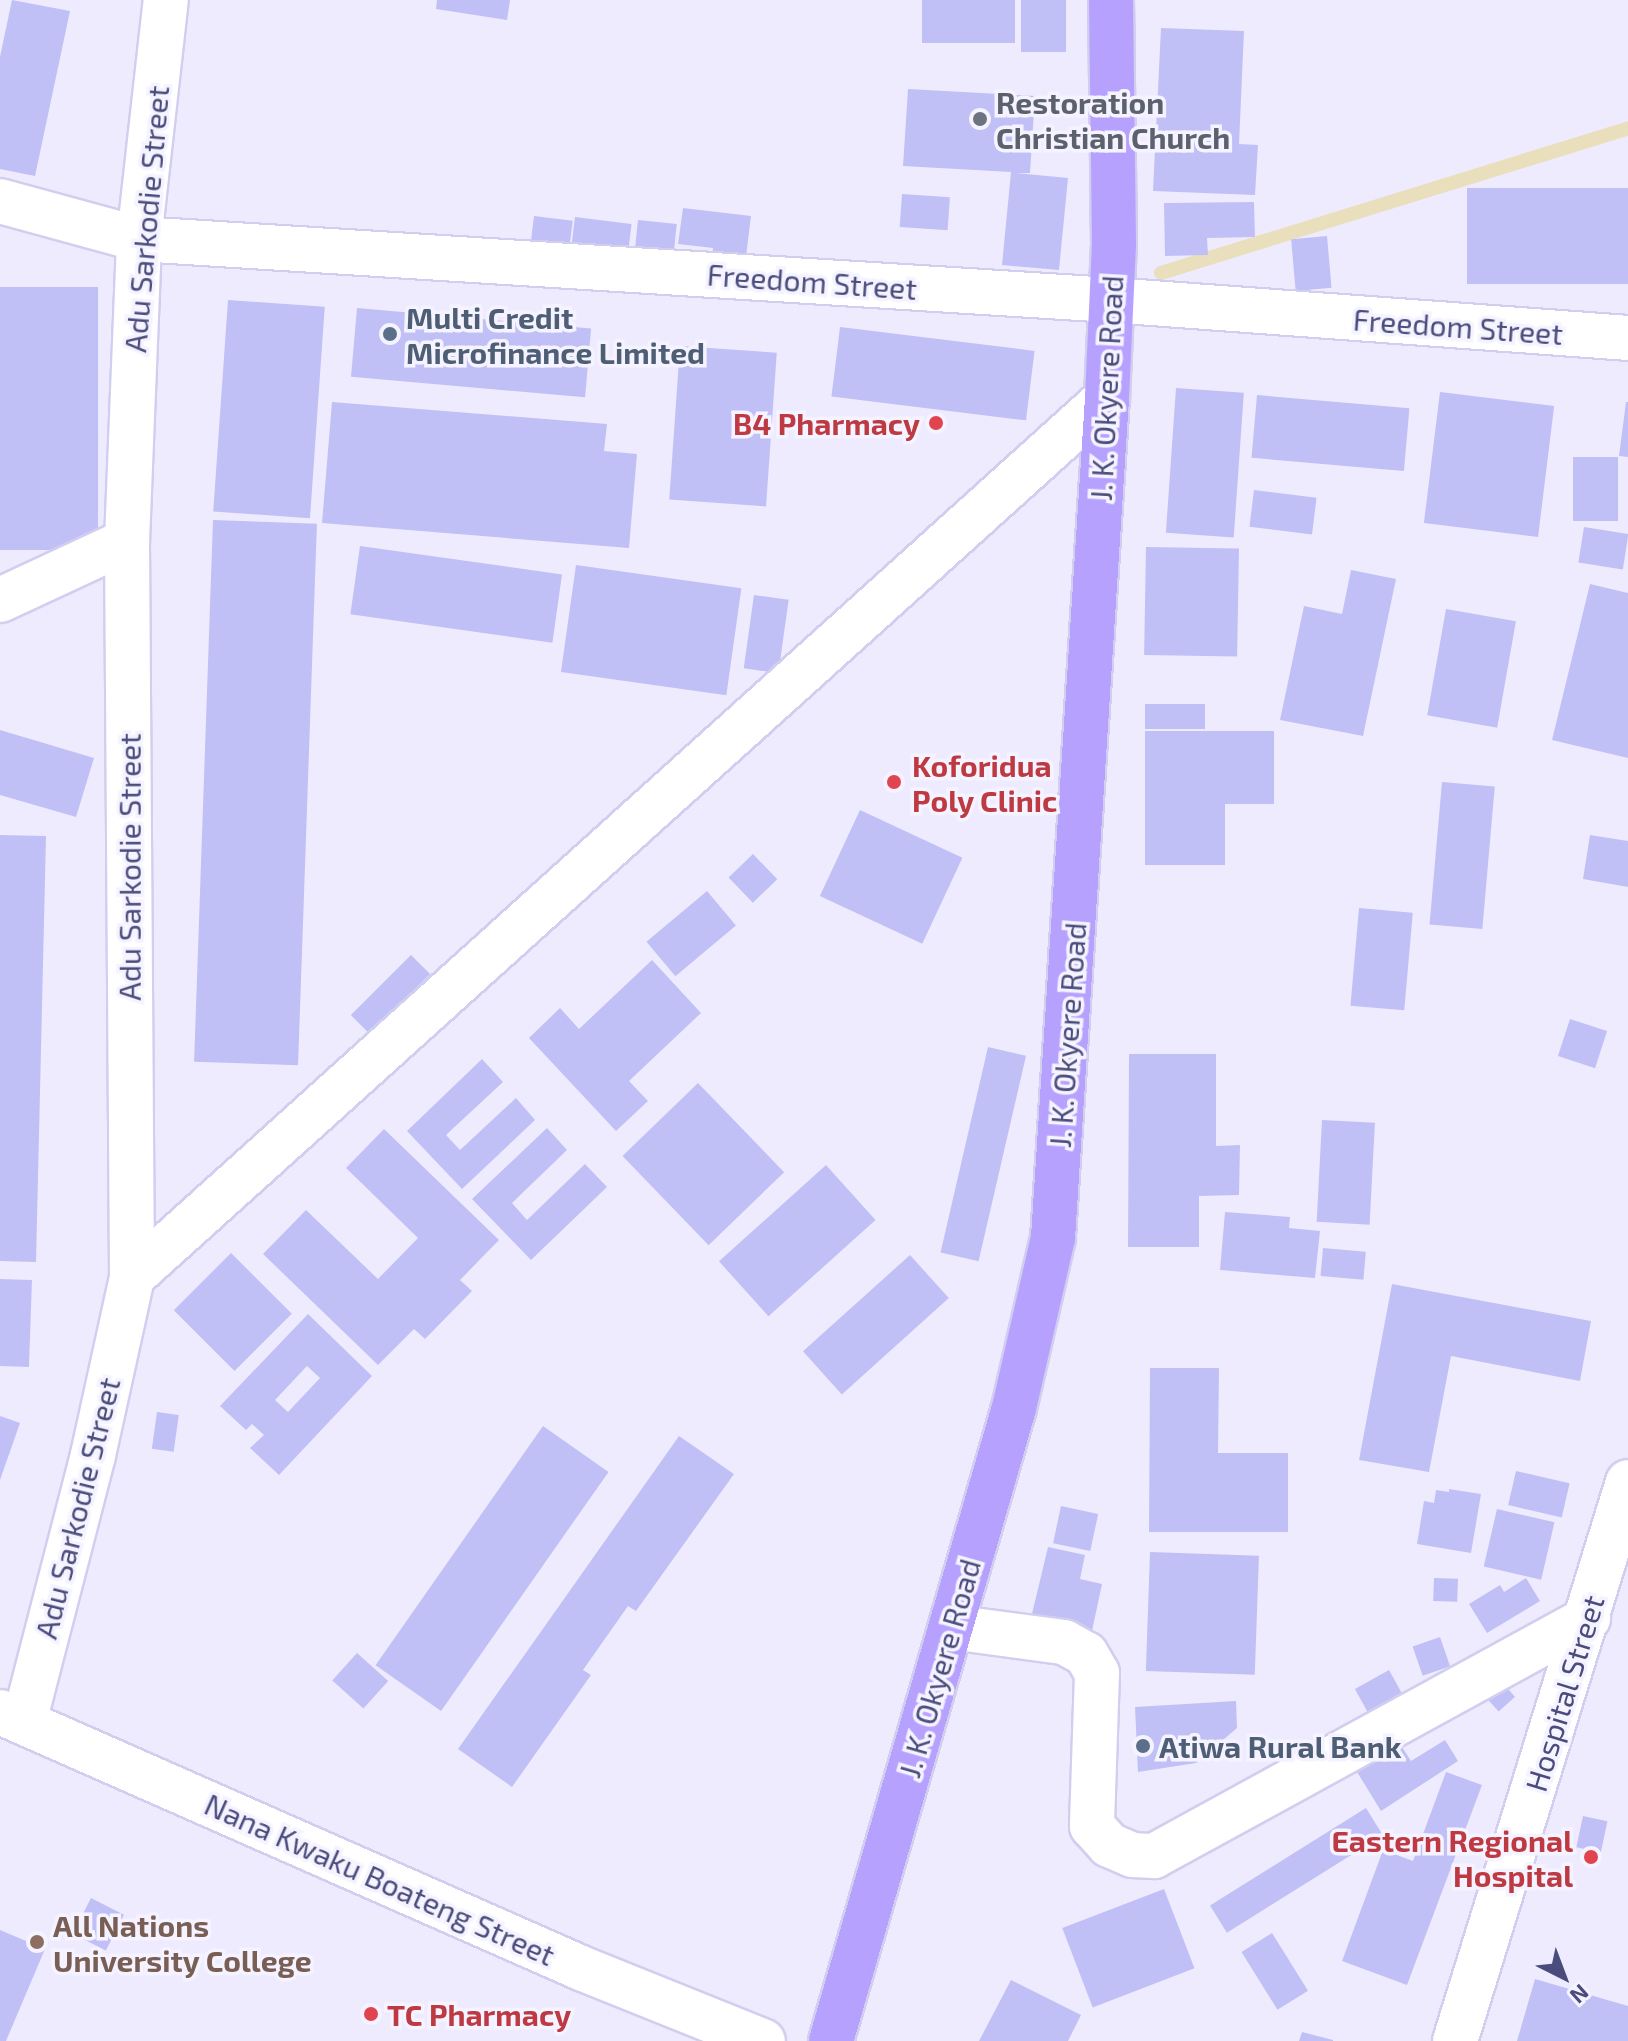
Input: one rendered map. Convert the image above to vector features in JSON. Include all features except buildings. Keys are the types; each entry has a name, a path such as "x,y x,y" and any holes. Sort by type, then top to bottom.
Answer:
{"main road":[{"name":"J. K. Okyere Road","path":"831,2041 1014,1408 1053,1238 1107,398 1111,300 1111,0"}],"street":[{"name":"Adu Sarkodie Street","path":"12,1717 93,1455 132,1277 127,541 139,239 166,0"},
{"name":"Freedom Street","path":"0,201 139,239 1111,300 1628,338"},
{"path":"132,1277 1107,398"},
{"path":"0,600 127,541"},
{"name":"Hospital Street","path":"1455,2041 1628,1482"},
{"path":"951,1627 1064,1642 1086,1654 1097,1673 1092,1826 1109,1845 1132,1855 1154,1856 1588,1618"},
{"name":"Nana Kwaku Boateng Street","path":"12,1717 581,1968 763,2041"}],"waterway":[{"path":"1161,273 1628,128"}],"place":[{"name":"Restoration Christian Church","path":"980,119"},
{"name":"Multi Credit Microfinance Limited","path":"390,334"},
{"name":"B4 Pharmacy","path":"936,423"},
{"name":"Koforidua Poly Clinic","path":"894,782"},
{"name":"Atiwa Rural Bank","path":"1143,1746"},
{"name":"Eastern Regional Hospital","path":"1591,1857"},
{"name":"All Nations University College","path":"37,1942"},
{"name":"TC Pharmacy","path":"371,2014"}]}
